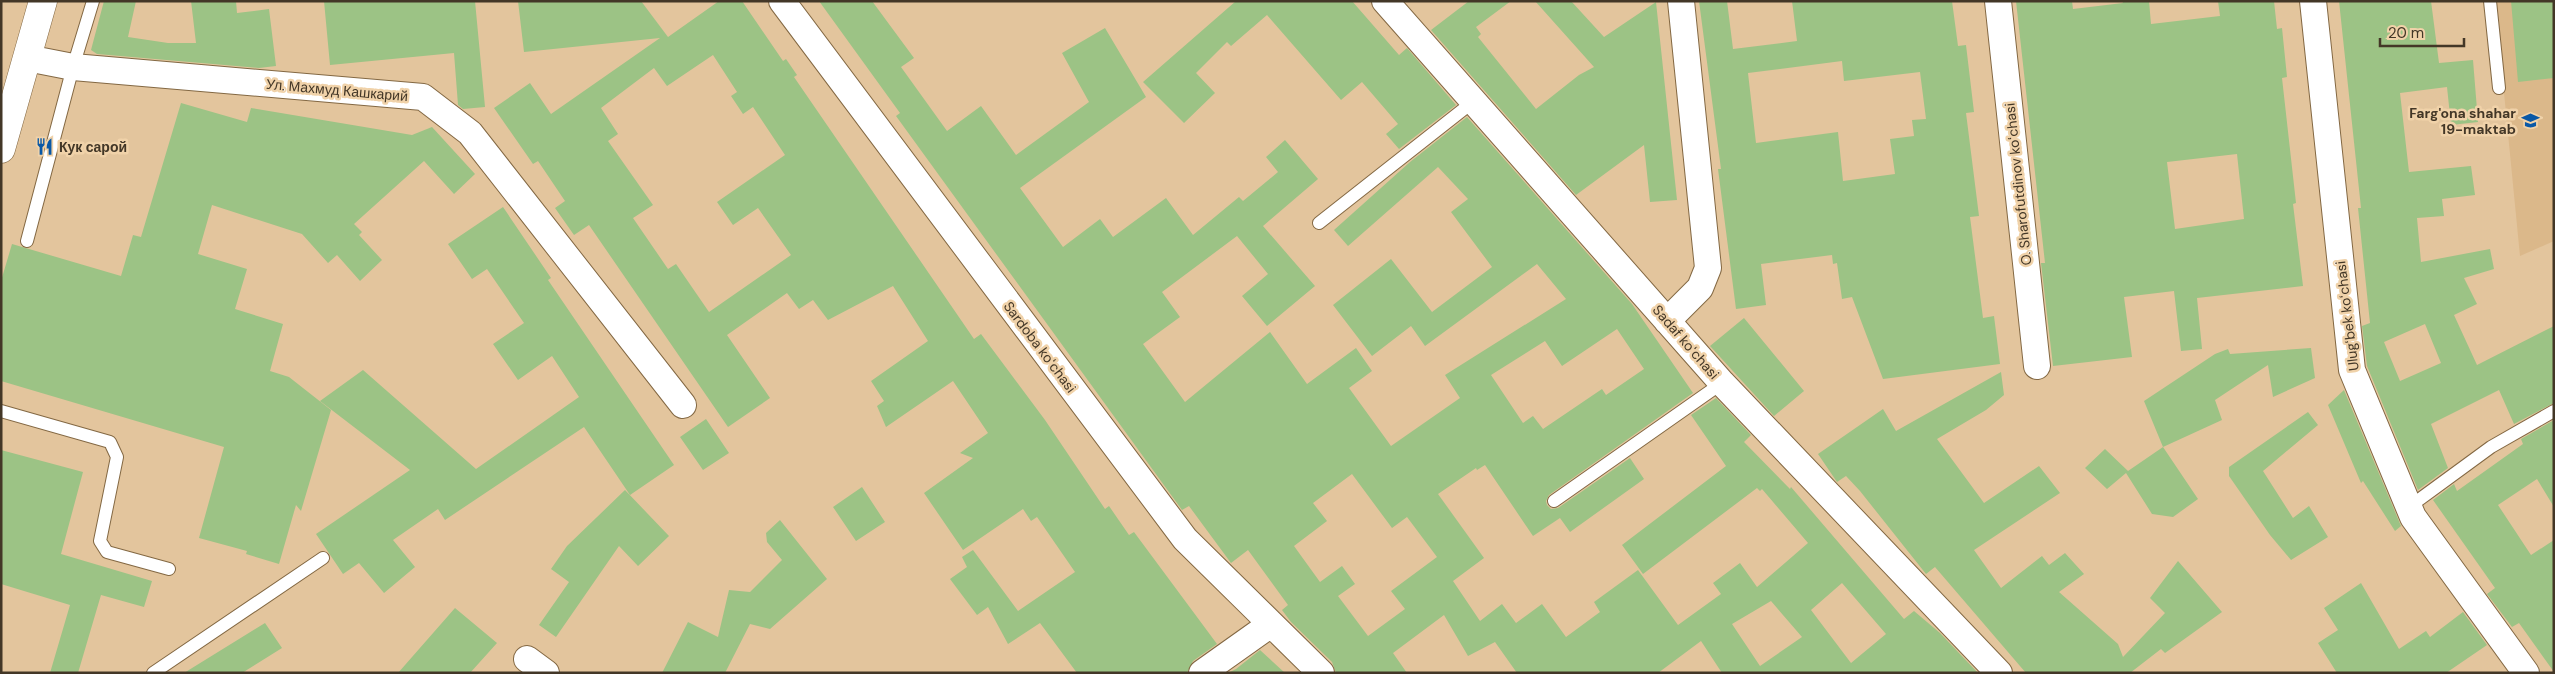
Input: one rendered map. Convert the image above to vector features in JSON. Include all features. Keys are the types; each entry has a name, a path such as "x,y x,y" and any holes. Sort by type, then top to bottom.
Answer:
{"highway":[{"path":"1,149 43,1"}],"street":[{"name":"Sardoba koʻchasi","path":"782,1 1185,539 1321,673"},
{"name":"Sadaf koʻchasi","path":"1385,1 1722,383 1999,673"},
{"path":"1668,321 1700,288 1708,268 1681,1"},
{"name":"O. Sharofutdinov koʻchasi","path":"1998,1 2038,366"},
{"name":"Ulugʻbek koʻchasi","path":"2313,1 2352,370 2413,517 2526,673"},
{"name":"Ул. Махмуд Кашкарий","path":"27,58 73,67 423,98 470,133 683,405"},
{"path":"1202,673 1271,624"}],"lane":[{"path":"27,241 73,67 93,1"},
{"path":"2490,1 2499,88"},
{"path":"1319,223 1474,101"},
{"path":"1554,501 1722,383"},
{"path":"1,411 110,442 117,457 100,541 107,552 168,569"},
{"path":"2408,507 2491,447 2554,411"},
{"path":"153,673 322,558"}],"shaded area":[{"name":"Farg'ona shahar 19-maktab","path":"2495,1 2554,1 2554,241 2520,256"}],"building":[{"path":"104,1 136,1 128,37 168,43 196,43 191,1 236,1 237,13 269,9 276,66 259,68 97,54 91,50"},
{"path":"324,1 475,1 485,107 463,109 458,105 454,53 330,65"},
{"path":"518,1 641,1 668,37 719,1 742,1 783,61 786,59 797,75 794,77 974,339 981,334 1045,420 1105,509 1109,506 1129,535 1134,532 1217,644 1193,661 1187,673 1077,673 1040,623 1008,644 988,607 977,615 950,579 967,567 962,557 973,550 1018,611 1075,572 1037,517 1031,521 1023,509 963,550 924,493 973,458 960,453 988,433 953,381 886,427 877,406 884,401 871,381 928,341 893,286 828,320 813,300 799,309 787,293 727,335 770,398 728,427 589,225 574,235 555,208 565,201 538,161 533,164 494,108 530,83 551,114 660,38 524,52","holes":["713,55 737,92 731,96 743,114 753,107 785,155 717,202 733,225 758,208 791,255 709,312 676,264 668,269 633,218 653,205 608,141 618,134 601,108 654,68 667,86"]},
{"path":"819,1 872,1 914,58 901,67 947,131 981,106 1016,155 1089,102 1062,53 1105,28 1146,97 1020,188 1063,247 1100,219 1113,237 1166,198 1193,235 1239,197 1243,201 1278,172 1266,157 1285,140 1318,179 1263,226 1315,286 1267,326 1242,296 1268,274 1237,236 1162,292 1180,317 1143,344 1185,402 1270,332 1307,384 1356,348 1372,371 1349,388 1391,446 1460,398 1445,375 1566,299 1537,264 1425,346 1411,326 1372,356 1333,305 1391,259 1432,312 1492,267 1451,212 1468,199 1438,167 1348,246 1334,230 1410,162 1467,117 1632,304 1693,393 1549,495 1546,501 1547,505 1551,509 1558,508 1630,458 1644,479 1570,532 1560,518 1533,536 1485,465 1477,470 1476,468 1438,494 1484,558 1453,581 1480,621 1502,604 1516,623 1542,604 1566,637 1600,612 1594,602 1638,570 1678,625 1721,594 1713,583 1740,563 1757,587 1808,543 1762,489 1760,491 1757,488 1643,574 1622,545 1726,466 1691,415 1716,398 1751,435 1744,442 1790,489 1791,487 1904,619 1914,611 1940,633 1978,673 1722,673 1701,641 1658,673 1517,673 1495,642 1468,656 1444,615 1393,653 1407,673 1336,673 1332,662 1291,622 1282,610 1288,605 1248,550 1231,563 1189,506 1182,510 896,116 900,113","holes":["1617,329 1644,369 1606,395 1602,389 1543,429 1533,416 1523,423 1491,375 1545,341 1562,366","1352,474 1392,528 1407,517 1437,557 1391,591 1405,609 1368,636 1338,596 1355,584 1342,566 1320,582 1294,546 1327,521 1313,503","1842,583 1886,634 1851,663 1811,610","1771,601 1802,637 1760,666 1732,624"]},
{"path":"1236,1 1352,1 1399,55 1407,48 1456,105 1399,149 1386,134 1398,124 1362,82 1341,100 1267,15 1231,46 1227,42 1196,73 1215,93 1184,123 1143,82"},
{"path":"1469,1 1511,1 1476,27 1481,34 1478,37 1536,109 1579,75 1594,67 1535,1 1571,1 1604,37 1656,2 1677,200 1650,202 1644,145 1576,195 1431,30"},
{"path":"1699,1 1727,1 1733,49 1797,41 1792,1 1952,1 1958,46 1966,45 1974,112 1966,113 1979,216 1970,217 1983,318 1994,316 2000,364 1883,379 1852,297 1842,299 1837,263 1833,264 1832,255 1761,264 1766,305 1736,309 1718,169 1721,169","holes":["1842,61 1844,81 1920,72 1926,119 1912,120 1914,136 1890,139 1895,174 1843,181 1838,132 1756,143 1748,73"]},
{"path":"2016,1 2072,1 2073,9 2123,3 2122,1 2149,1 2151,24 2220,16 2218,1 2274,1 2277,29 2282,28 2287,77 2282,78 2296,203 2293,204 2303,286 2197,298 2202,349 2181,351 2174,291 2124,297 2132,357 2053,366 2041,263 2045,263","holes":["2237,154 2244,219 2175,229 2167,162"]},
{"path":"2339,1 2431,1 2439,63 2473,60 2478,122 2451,125 2447,87 2400,93 2409,172 2471,166 2475,195 2442,199 2444,216 2417,218 2421,262 2490,249 2494,269 2464,278 2477,304 2454,315 2477,365 2554,326 2554,403 2514,424 2499,390 2431,424 2448,468 2418,490 2367,366 2362,326 2370,323 2358,208 2361,208","holes":["2425,324 2441,363 2400,381 2384,342"]},
{"path":"2511,1 2554,1 2554,78 2518,82"},
{"path":"181,103 247,122 251,108 412,135 432,127 475,174 454,194 424,161 354,224 362,232 359,235 382,260 360,281 337,255 328,263 302,234 212,205 198,254 247,269 235,309 283,324 270,371 289,377 331,410 301,511 296,505 279,564 246,554 247,551 199,538 224,447 1,381 1,281 12,244 121,276 133,235 141,237"},
{"path":"503,207 551,278 548,280 674,465 630,495 584,427 445,520 438,509 393,540 415,567 384,593 359,563 343,574 316,534 410,470 320,401 363,370 476,469 579,397 552,356 518,380 493,344 524,323 487,269 472,279 448,244"},
{"path":"1744,318 1804,391 1774,416 1710,346"},
{"path":"2311,348 2315,378 2273,397 2268,365 2215,400 2222,420 2163,447 2144,401 2215,354 2228,349 2230,354"},
{"path":"2001,372 2004,395 1986,410 1937,439 1984,503 2039,466 2060,493 1974,550 2001,588 2042,556 2049,565 2065,553 2084,574 2059,592 2118,644 2123,657 2165,613 2150,598 2178,561 2222,612 2165,653 2161,649 2130,673 2026,673 1935,567 1926,574 1860,491 1846,476 1837,482 1818,454 1883,409 1896,431"},
{"path":"2344,390 2401,526 2395,531 2363,481 2361,483 2328,405"},
{"path":"2308,412 2318,425 2263,471 2293,518 2309,506 2328,537 2291,560 2270,535 2229,476 2229,467"},
{"path":"706,419 729,453 703,470 680,437"},
{"path":"2554,420 2554,507 2537,479 2498,505 2531,555 2554,540 2554,672 2519,623 2512,627 2487,594 2495,588 2433,500 2454,484 2457,491 2523,444 2521,439"},
{"path":"2163,447 2198,499 2173,517 2152,514 2126,473 2107,489 2085,468 2105,449 2128,471"},
{"path":"1,450 83,472 61,554 152,581 144,607 101,595 78,673 50,673 70,605 1,584"},
{"path":"862,487 885,522 856,541 833,507"},
{"path":"625,490 669,536 638,566 619,546 556,637 539,625 569,582 551,569 567,546"},
{"path":"780,520 827,579 770,629 750,624 725,673 662,673 688,622 718,637 729,590 750,592 782,560 767,542 766,533"},
{"path":"2361,583 2399,649 2426,631 2430,637 2463,612 2487,645 2446,673 2337,673 2318,643 2338,630 2324,608"},
{"path":"455,608 497,643 470,673 398,673"},
{"path":"265,623 282,648 242,673 184,673"},
{"path":"1260,650 1285,673 1228,673 1236,669"}],"place":[{"name":"Farg'ona shahar 19-maktab","path":"2530,121"},
{"name":"Кук сарой","path":"45,147"}]}
